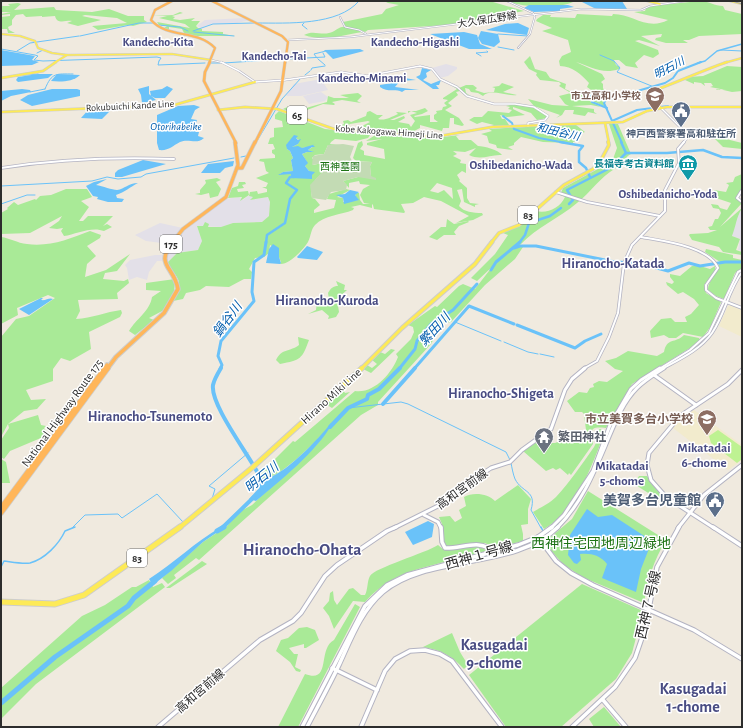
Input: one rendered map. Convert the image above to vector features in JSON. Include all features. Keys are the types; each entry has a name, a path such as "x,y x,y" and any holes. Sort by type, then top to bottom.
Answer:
{"highway":[{"name":"National Highway Route 175","path":"1,514 116,357 164,313 178,289 176,278 165,264 164,259 167,249 189,225 223,200 230,190 239,157 237,145 204,81 204,74 215,50 211,42 197,37 166,30 152,22 151,17 154,11 172,1"},
{"path":"212,1 287,40"},
{"name":"National Highway Route 175","path":"237,168 242,168 281,92 287,40"},
{"name":"National Highway Route 175","path":"1,508 109,362 118,352 146,331"}],"main road":[{"path":"647,1 660,4"},
{"path":"730,1 742,4"},
{"path":"1,34 25,37 35,41 38,48 52,53 67,55 172,54 211,60"},
{"path":"1,78 38,73 47,70 67,55"},
{"path":"660,108 649,95 652,91 683,80 703,70 742,58"},
{"name":"Rokubuichi Kande Line","path":"1,112 168,105 255,82"},
{"name":"Kobe Kakogawa Himeji Line","path":"218,110 244,107 272,109 288,113 330,129 428,137 448,137 492,128 630,122 646,113 660,108 742,108"},
{"name":"Hirano Miki Line","path":"1,602 55,604 84,595 189,521 255,465 355,375 402,328 475,264 499,233 518,225 564,185 588,172 602,160 609,145 605,123"}],"street":[{"path":"507,1 534,14 536,19 529,36 518,48"},
{"name":"大久保広野線","path":"287,40 344,38 366,34 458,25 534,14 585,9 616,11 641,10 650,6 685,1"},
{"path":"340,17 345,27 359,30 366,34"},
{"path":"211,60 223,63 239,71 255,82 282,81 341,72 367,76 420,66 432,69 440,79 457,87 467,96 494,104 516,104 534,107 548,116 545,120 529,122 528,126"},
{"name":"高和宮前線","path":"158,727 260,640 293,621 301,613 330,570 387,531 424,515 442,504 465,485 491,468 511,462 522,450 551,429 565,390 572,379 583,369 593,365 601,355 618,313 624,262 632,245 660,216 666,205 665,190 679,163 678,152 680,146 689,136 660,108"},
{"path":"1,168 32,162 148,158 174,159"},
{"path":"742,190 737,198 742,202"},
{"path":"557,192 582,200 660,216"},
{"path":"640,237 687,246 717,263 718,268 706,285 706,290 710,295 742,307"},
{"name":"西神１号線","path":"307,727 368,608 378,597 393,586 411,578 494,554 539,539 554,531 567,518 594,475 613,425 629,397 653,374 690,353 706,340 715,330 742,271"},
{"path":"742,370 728,384 680,416 649,453 646,465 649,475 660,492 742,546"},
{"path":"653,374 696,405"},
{"name":"西神７号線","path":"572,727 603,700 620,682 636,656 648,609 654,577 665,547 700,499 712,487 742,465"},
{"path":"424,515 438,521 441,525 441,544 445,548 484,544 490,547 494,554"},
{"path":"539,539 556,561 571,574 694,630 742,659"},
{"name":"西神１号線","path":"302,727 365,606 387,585 407,576 494,554"},
{"path":"361,727 385,671 395,659 410,651 425,650 440,654 452,661 462,672 502,727"},
{"path":"332,668 377,690"},
{"path":"603,700 626,727"}],"shaded area":[{"path":"245,18 250,20 237,23 212,24 201,28 197,26 205,20"},
{"path":"446,64 457,67 457,69 448,76 440,78 432,68"},
{"path":"321,79 328,90 301,96 286,96 294,84"},
{"path":"321,92 328,97 325,101 309,104 303,96"},
{"path":"248,196 254,197 251,200 268,197 270,202 269,216 262,222 233,223 222,227 197,226 202,241 198,250 177,253 167,263 167,253 183,231 226,199 239,197 243,200"},
{"path":"742,209 742,251 738,250 740,239 732,236 736,218"},
{"path":"160,223 183,228 169,244 146,241 135,235"},
{"path":"163,255 162,261 157,261 149,272 147,280 137,277 129,280 125,265 130,260"},
{"path":"731,305 742,309 742,337 719,326 728,306"},
{"name":"市立美賀多台小学校","path":"694,410 742,445 742,460 728,470 673,428 683,417"}],"green space":[{"path":"384,1 493,2 524,11 447,25 368,30 365,32 358,29 363,32 326,38 304,35 310,33 331,32 342,27 346,27 343,22 382,14 386,9 399,5"},
{"path":"508,1 575,1 569,4 542,7 523,5"},
{"path":"700,1 723,6 725,10 742,14 742,34 699,36 689,40 683,40 688,43 666,43 655,40 656,38 661,37 662,34 641,36 660,46 639,40 635,41 658,50 659,54 653,58 644,55 635,63 638,68 626,66 619,60 614,60 616,65 620,67 619,69 613,71 596,69 576,62 602,74 605,79 601,82 605,92 601,97 603,99 612,98 603,102 606,107 593,101 592,98 595,96 594,92 587,87 589,83 583,77 573,69 560,66 559,61 562,56 571,52 568,40 542,31 552,28 536,21 543,15 551,15 550,17 575,18 577,14 612,16 613,14 627,16 653,24 668,20 634,12 645,11 646,8 650,6"},
{"path":"8,4 21,4 14,10 54,7 56,10 92,12 109,9 128,16 144,16 144,20 147,22 133,26 128,25 98,30 92,26 127,23 117,18 85,15 82,16 101,20 78,26 67,23 72,21 62,22 56,19 55,16 26,17 23,14 16,15 12,20 12,25 8,27 9,30 15,33 8,33 7,29 1,29 1,17 10,16 10,14 1,14 11,12 1,12 1,6 10,6"},
{"path":"180,12 183,13 172,16 175,17 173,19 180,20 195,18 191,21 200,21 196,26 202,29 202,31 223,32 223,34 235,36 195,36 184,33 182,29 169,27 169,30 164,28 167,26 159,25 157,22 190,28 185,24 159,18 167,16 152,16 173,15"},
{"path":"530,56 535,69 546,72 550,78 566,84 565,89 576,94 583,94 591,102 601,107 591,105 572,106 594,109 594,112 597,114 588,112 585,116 573,114 574,110 565,110 562,115 556,118 560,115 534,106 528,99 552,105 569,106 565,104 559,96 571,93 559,86 561,84 559,82 540,80 536,75 537,73 529,69 524,62"},
{"path":"727,66 742,67 742,91 732,92 721,90 726,90 710,87 713,86 711,83 704,83 705,86 701,83 694,82 694,84 685,80 689,77 703,76"},
{"path":"502,83 514,87 503,92 517,95 490,93 483,96 478,93 471,92 469,89 465,88 466,93 471,96 464,93 459,88 466,85 473,85 477,88 475,90 484,93 494,92 495,88 492,87 499,86"},
{"path":"451,85 456,87 460,91 456,92 458,95 448,103 452,106 445,110 459,118 464,125 454,124 454,118 450,118 449,128 443,128 442,131 420,125 420,128 414,131 419,135 383,132 385,131 374,128 375,130 381,132 354,130 370,122 368,121 350,124 347,126 352,129 329,127 337,127 344,124 343,121 348,120 351,122 366,116 367,112 370,111 377,115 383,115 378,119 388,118 398,114 396,112 407,113 390,120 404,116 405,118 398,122 409,124 411,127 415,121 410,115 417,113 411,111 425,108 428,111 414,116 430,115 430,122 438,122 434,119 434,115 437,113 436,111 442,110 443,107 447,106 444,103 448,100 443,98 457,89"},
{"path":"358,93 362,96 357,101 361,103 342,100 332,102 335,104 334,105 323,104 298,115 283,109 289,106 299,110 327,102 328,96 334,98 349,98 340,95"},
{"path":"514,104 534,108 547,116 547,118 537,120 531,113 513,107 513,109 525,115 507,117 500,115 509,125 489,127 494,125 482,122 477,124 469,120 474,117 482,117 488,111 509,113 512,110 508,109 510,107 506,106"},
{"path":"279,111 325,129 371,134 368,138 356,141 335,139 330,144 339,145 328,145 324,154 315,155 312,158 314,160 313,165 322,163 327,167 324,168 323,173 317,178 311,190 312,198 315,199 320,205 314,210 314,213 334,208 336,200 327,199 329,194 346,189 350,190 337,197 343,198 343,202 358,200 355,195 359,193 360,200 363,204 370,204 364,203 360,195 363,189 370,185 360,184 359,181 349,183 349,188 343,181 358,177 371,177 370,166 372,162 356,161 353,158 358,143 362,141 363,145 360,149 364,151 364,155 385,159 384,149 367,145 367,143 382,139 366,141 377,134 434,138 460,135 456,136 459,140 471,140 478,146 498,151 502,155 473,157 469,155 476,148 465,152 453,151 457,154 453,156 461,160 460,163 466,164 466,173 462,171 457,175 460,180 459,181 467,188 467,198 470,203 479,204 475,205 475,207 464,202 462,189 457,190 461,201 459,206 466,211 482,213 483,215 473,220 456,223 469,216 441,201 424,197 413,203 401,204 405,212 404,213 374,209 372,204 372,208 360,205 351,207 354,208 353,210 328,217 315,225 306,245 296,256 284,264 280,264 279,250 270,245 269,253 264,257 255,258 249,269 252,272 251,279 244,279 229,287 206,286 200,290 186,293 183,299 173,301 178,288 179,280 167,263 177,253 198,250 202,241 197,226 203,226 205,222 209,224 208,227 221,227 233,223 262,222 269,216 270,202 268,197 250,200 253,197 249,196 250,192 257,191 258,194 267,192 267,189 262,187 266,187 268,183 256,178 269,173 266,171 264,162 259,161 260,159 275,158 275,155 272,153 272,150 275,149 273,144 268,144 270,138 274,137 274,128 283,127 282,121 275,119 275,115","holes":["296,138 299,140 298,144 292,147 302,148 314,146 308,150 313,152 302,154 307,162 305,166 309,171 291,178 291,174 280,174 283,172 293,171 291,160 293,158 290,151 287,149 287,144","437,183 452,188 453,199 444,190 438,193 430,191"]},
{"path":"609,124 618,124 631,154 577,203 533,233 520,245 523,247 515,259 485,285 451,322 445,323 433,332 436,335 431,344 378,402 378,405 361,415 199,560 196,558 174,575 176,578 168,584 162,578 203,542 227,526 239,512 252,505 317,444 332,424 288,466 278,473 262,478 260,474 293,441 295,442 355,391 369,389 387,376 398,357 396,354 411,339 414,332 413,327 408,325 435,306 437,307 459,286 463,284 475,289 492,267 477,281 471,278 495,254 508,235 503,233 520,225 536,211 544,212 557,207 565,197 560,195 563,188 607,164 613,159 617,148"},
{"path":"562,125 576,125 585,132 576,135 576,141 573,143 543,142 521,137 514,143 514,145 508,147 513,150 497,148 496,145 489,143 487,136 481,134 492,131 489,129 544,126 547,129 544,130 548,131 562,127"},
{"path":"722,138 742,143 742,149 723,147 715,139"},
{"name":"西神墓園","path":"343,144 354,146 350,157 352,161 372,162 370,166 371,176 376,178 376,180 358,177 343,181 347,185 346,190 331,192 326,200 312,198 310,185 327,167 322,163 312,165 313,156 324,154 328,145"},
{"path":"742,174 742,188 736,198 742,203 720,227 742,208 738,215 732,236 740,239 736,250 742,252 742,255 723,252 719,247 692,240 689,235 690,234 708,233 717,230 710,230 708,227 712,226 715,219 718,219 721,213 719,209 713,208 711,204 718,205 720,208 727,210 731,203 716,198 714,190 726,192 729,185 726,183 733,182 735,177"},
{"path":"217,178 221,180 216,182 221,189 218,196 210,198 209,193 201,195 195,194 200,193 200,190 206,183 205,180"},
{"path":"239,182 245,182 246,184 242,185 244,188 237,189 238,192 248,191 249,195 240,201 242,197 228,198 232,188 238,186"},
{"path":"66,189 87,189 92,197 81,201 89,207 79,221 83,221 88,216 113,216 103,226 107,224 112,227 104,231 94,229 64,236 61,231 63,228 49,228 59,221 62,216 30,233 1,234 1,213 8,209 7,208 14,202 18,205 35,199 36,200 40,196 51,195"},
{"path":"447,219 454,224 469,222 459,226 454,232 456,235 444,235 437,240 429,237 441,227 446,227"},
{"path":"90,231 101,235 100,238 87,246 96,256 87,264 85,277 106,270 130,254 117,271 105,273 103,279 124,281 128,279 129,283 117,293 118,299 78,300 80,311 76,319 121,310 122,313 120,317 89,332 91,349 70,361 61,358 53,369 53,381 26,390 31,400 46,399 37,409 24,411 8,424 1,437 1,337 16,319 29,316 55,298 48,295 17,308 18,315 1,324 1,237 35,245 59,242"},
{"path":"706,249 733,255 733,258 742,260 742,268 735,273 724,299 716,296 708,290 709,284 720,262 705,252"},
{"path":"692,266 700,266 710,269 715,266 715,271 704,285 706,293 721,302 711,326 703,337 683,333 676,338 669,338 664,335 651,338 650,331 661,319 671,318 675,322 687,322 685,317 691,314 699,305 694,299 683,292 678,294 667,285 666,282 672,284 674,282 670,277 670,274 680,276"},
{"path":"175,279 174,293 164,310 149,318 154,320 135,335 129,331 149,307 152,297 161,291 146,290 146,283"},
{"path":"336,281 345,285 344,290 347,290 337,299 339,312 336,317 328,319 329,316 322,310 308,314 316,310 317,302 329,299 329,291 333,287 338,286"},
{"path":"684,335 699,338 700,340 690,348 632,384 606,428 594,428 592,430 593,444 571,475 569,473 568,475 560,468 556,470 553,468 546,471 523,451 535,443 555,443 568,438 582,437 586,430 584,414 582,412 575,412 567,401 579,392 587,393 590,388 594,387 593,384 599,381 607,382 623,371 615,369 605,361 616,358 628,351 657,356 664,352 665,347 669,342 681,338"},
{"path":"298,337 309,340 300,358 280,364 276,360 278,356 299,345"},
{"path":"391,349 395,350 371,373 363,369 367,365 372,368 377,364 372,360 380,352 385,354"},
{"path":"342,388 345,393 350,392 332,408 324,403"},
{"path":"38,415 41,425 46,426 44,428 48,435 10,451 4,459 1,457 1,440 9,428 8,424"},
{"path":"600,429 605,431 582,486 565,511 544,529 533,512 548,504 556,497 576,473 596,443 594,433"},
{"path":"718,430 742,447 742,459 737,463 711,443 709,436"},
{"path":"1,459 6,462 10,483 1,483"},
{"path":"639,476 647,476 664,497 661,501 634,484"},
{"path":"518,485 531,499 528,509 528,524 521,525 523,541 495,548 485,543 446,547 442,541 442,524 439,517 450,516 455,522 462,518 459,510 466,506 464,497 467,495 480,494 488,496 495,501"},
{"name":"西神住宅団地周辺緑地","path":"588,491 666,540 652,571 647,586 644,603 582,577 563,564 546,545 546,541 572,519"},
{"path":"438,545 444,550 479,546 487,551 425,567 401,575 377,590 365,602 353,601 334,629 329,616 323,608 329,601 330,593 333,591 334,600 337,605 349,589 353,588 361,595 365,595 369,578 374,573"},
{"path":"202,561 207,564 170,588 166,588"},
{"path":"149,580 153,587 162,583 165,587 36,684 1,719 1,688 82,616 105,605 132,587 136,587"},
{"path":"582,584 643,611 632,653 616,679 561,727 506,727 469,675"},
{"path":"355,604 360,607 298,727 278,727 305,674 313,676 319,674 322,670 329,644 334,640"},
{"path":"307,627 315,630 319,640 306,648 304,648 304,644 289,648 294,654 298,654 295,667 301,670 300,672 296,671 290,662 276,651 281,640 288,638 299,628"},
{"path":"452,633 460,652 468,665 464,669 455,660 445,654 423,647"},
{"path":"604,707 621,727 594,727 589,719"}],"water":[{"path":"580,1 622,1 627,9 596,9"},
{"path":"529,5 568,5 574,7 560,9 560,11 534,12 524,8"},
{"path":"518,23 529,28 527,35 486,30 505,24"},
{"path":"481,31 498,34 500,42 494,47 482,44 478,38"},
{"path":"464,32 477,35 480,44 492,49 469,49 430,34"},
{"path":"360,49 364,51 333,59 324,50"},
{"path":"1,50 35,56 32,60 39,62 32,65 1,66"},
{"path":"422,68 431,70 426,73 427,77 423,80 431,84 441,80 439,85 436,85 439,89 433,89 416,77 420,75"},
{"path":"38,74 53,74 48,78 18,82 16,80 18,77"},
{"path":"57,74 80,75 70,80 51,81"},
{"path":"405,78 416,80 400,81 395,87 419,90 405,90 402,92 397,90 386,90 380,87 380,85 392,83"},
{"path":"149,86 149,94 156,100 142,103 141,95 138,89"},
{"path":"167,86 173,89 165,98 155,98 151,96 150,91 162,89"},
{"path":"22,89 30,90 31,92 11,96 1,101 1,91"},
{"path":"52,89 77,89 80,90 80,96 32,106 20,100 28,95"},
{"name":"Otorihabeike","path":"194,105 200,107 195,110 191,119 197,120 194,129 196,132 199,132 198,136 204,138 198,141 183,141 168,149 159,150 157,143 157,115 178,106"},
{"path":"89,109 112,109 102,119 81,118"},
{"path":"294,135 298,136 296,138 298,140 301,139 298,144 292,147 298,146 302,148 316,144 313,145 315,147 308,150 314,152 302,154 308,163 305,166 309,171 315,172 312,175 312,179 291,178 291,174 278,175 283,172 293,171 291,160 293,158 286,145"},
{"path":"143,160 166,164 122,177 115,177 115,173 118,170"},
{"path":"234,161 233,166 225,168 220,173 201,173 208,164"},
{"path":"107,179 96,185 117,190 138,183 116,195 117,198 124,199 122,202 108,202 97,199 98,197 93,196 86,186 94,182"},
{"path":"350,190 359,192 355,195 359,200 344,204 343,198 336,195 345,194"},
{"path":"273,244 279,248 280,264 266,263 269,249"},
{"path":"307,246 323,252 317,260 297,257"},
{"path":"43,298 41,300 50,298 53,299 29,315 19,309"},
{"path":"331,423 332,424 325,434 308,455 256,501 249,499 259,488 258,475 260,474 262,478 269,477 279,473 289,466"},
{"path":"587,509 598,517 612,515 652,541 641,569 636,592 602,578 607,564 598,557 592,554 580,554 581,560 577,564 574,563 568,555 570,535"},
{"path":"428,521 434,524 432,537 413,545 405,532"},
{"path":"221,527 222,529 203,542 153,585 149,579 202,539"}],"waterway":[{"path":"1,2 5,1"},
{"path":"257,23 297,23 325,19 350,9 359,1"},
{"path":"80,36 139,23 153,23"},
{"path":"193,31 213,24 254,23"},
{"path":"304,23 302,25 307,29"},
{"path":"158,25 180,27 188,31"},
{"path":"194,32 234,36"},
{"path":"498,34 528,36"},
{"path":"17,51 30,43 79,36"},
{"name":"明石川","path":"700,63 705,61 717,51 742,44"},
{"path":"498,47 514,50"},
{"path":"1,49 35,55 38,56 34,60 43,61 157,57 161,58 158,65 205,63"},
{"path":"37,53 43,50"},
{"name":"明石川","path":"721,50 742,51"},
{"path":"317,57 314,54 326,51"},
{"path":"481,56 476,53 488,52 487,51"},
{"path":"317,57 325,57 323,53"},
{"path":"600,55 614,61 620,68 617,72 654,87"},
{"path":"287,59 317,57"},
{"path":"224,63 284,59"},
{"path":"318,59 325,65"},
{"path":"211,63 220,63"},
{"name":"明石川","path":"606,108 604,103 606,100 665,83 673,78 678,71 700,63"},
{"path":"311,70 312,68 325,66"},
{"path":"305,75 310,71"},
{"path":"16,76 38,74"},
{"path":"30,92 45,89 50,79 55,75 73,74"},
{"path":"257,141 282,99 301,78"},
{"path":"591,95 592,102 606,108"},
{"path":"612,121 637,110 668,106"},
{"name":"明石川","path":"606,108 612,121"},
{"name":"和田谷川","path":"503,116 512,123 514,129 539,138 566,143"},
{"name":"明石川","path":"612,121 622,143"},
{"name":"和田谷川","path":"560,142 583,146 579,151 579,162 586,168 590,177"},
{"name":"明石川","path":"621,142 626,153"},
{"path":"626,153 667,153 703,150 722,157 742,158"},
{"name":"明石川","path":"569,204 573,200 567,190 612,167 626,153"},
{"path":"241,157 246,156"},
{"path":"1,186 92,181 107,177 118,179 141,177 146,174 234,158"},
{"name":"鍋谷川","path":"266,243 267,235 285,223 290,199 297,190 286,183 290,177 294,177"},
{"path":"1,204 27,195 35,195"},
{"path":"519,243 525,235 529,223 550,216 561,208"},
{"name":"鍋谷川","path":"220,369 222,365 218,356 221,341 254,301 252,292 254,262 264,255 266,242"},
{"name":"明石川","path":"491,270 496,262 519,243"},
{"path":"514,248 520,246 536,246 615,262 638,263 668,271 689,263 700,266 725,262 742,262"},
{"name":"明石川","path":"399,369 415,349 417,341 431,324 453,310 477,284"},
{"name":"繁田川","path":"414,369 469,306 514,324"},
{"path":"455,322 501,341"},
{"name":"繁田川","path":"517,325 575,348 585,341 601,334"},
{"path":"504,342 528,352 538,354"},
{"path":"540,354 554,357"},
{"name":"鍋谷川","path":"221,368 213,385 214,394 224,417 260,477"},
{"name":"繁田川","path":"383,404 415,368"},
{"name":"明石川","path":"330,427 348,408 367,399 368,395 379,389 399,369"},
{"path":"348,408 401,402 408,404 506,452 510,460"},
{"path":"212,499 215,489 209,486 248,453"},
{"path":"511,463 515,479 518,484 528,492 532,499 531,510 541,528"},
{"path":"72,528 85,515 118,514 122,518 157,494 183,522 185,521"},
{"name":"明石川","path":"222,528 254,497"},
{"path":"1,567 4,561 17,563 30,563 36,561 46,555 55,546 65,531 75,527"},
{"name":"明石川","path":"217,531 224,527"},
{"path":"541,527 543,531"},
{"path":"552,539 569,548"},
{"name":"明石川","path":"1,703 55,657 128,606 134,598 155,581"}],"railway":[{"path":"732,1 742,4"}],"place":[{"name":"市立高和小学校","path":"655,113"},
{"name":"神戸西警察署高和駐在所","path":"681,128"},
{"name":"長福寺考古資料館","path":"688,181"},
{"name":"市立美賀多台小学校","path":"707,436"},
{"name":"繁田神社","path":"544,454"},
{"name":"美賀多台児童館","path":"715,518"}],"district":[{"name":"Kandecho-Kita","path":"158,42"},
{"name":"Kandecho-Higashi","path":"415,42"},
{"name":"Kandecho-Tai","path":"274,56"},
{"name":"Kandecho-Minami","path":"362,78"},
{"name":"Oshibedanicho-Wada","path":"521,165"},
{"name":"Oshibedanicho-Yoda","path":"668,194"},
{"name":"Hiranocho-Katada","path":"613,264"},
{"name":"Hiranocho-Kuroda","path":"327,301"},
{"name":"Hiranocho-Shigeta","path":"501,394"},
{"name":"Hiranocho-Tsunemoto","path":"150,417"},
{"name":"Mikatadai 6-chome","path":"704,456"},
{"name":"Mikatadai 5-chome","path":"622,474"},
{"name":"Hiranocho-Ohata","path":"302,549"},
{"name":"Kasugadai 9-chome","path":"494,654"},
{"name":"Kasugadai 1-chome","path":"693,698"}]}
